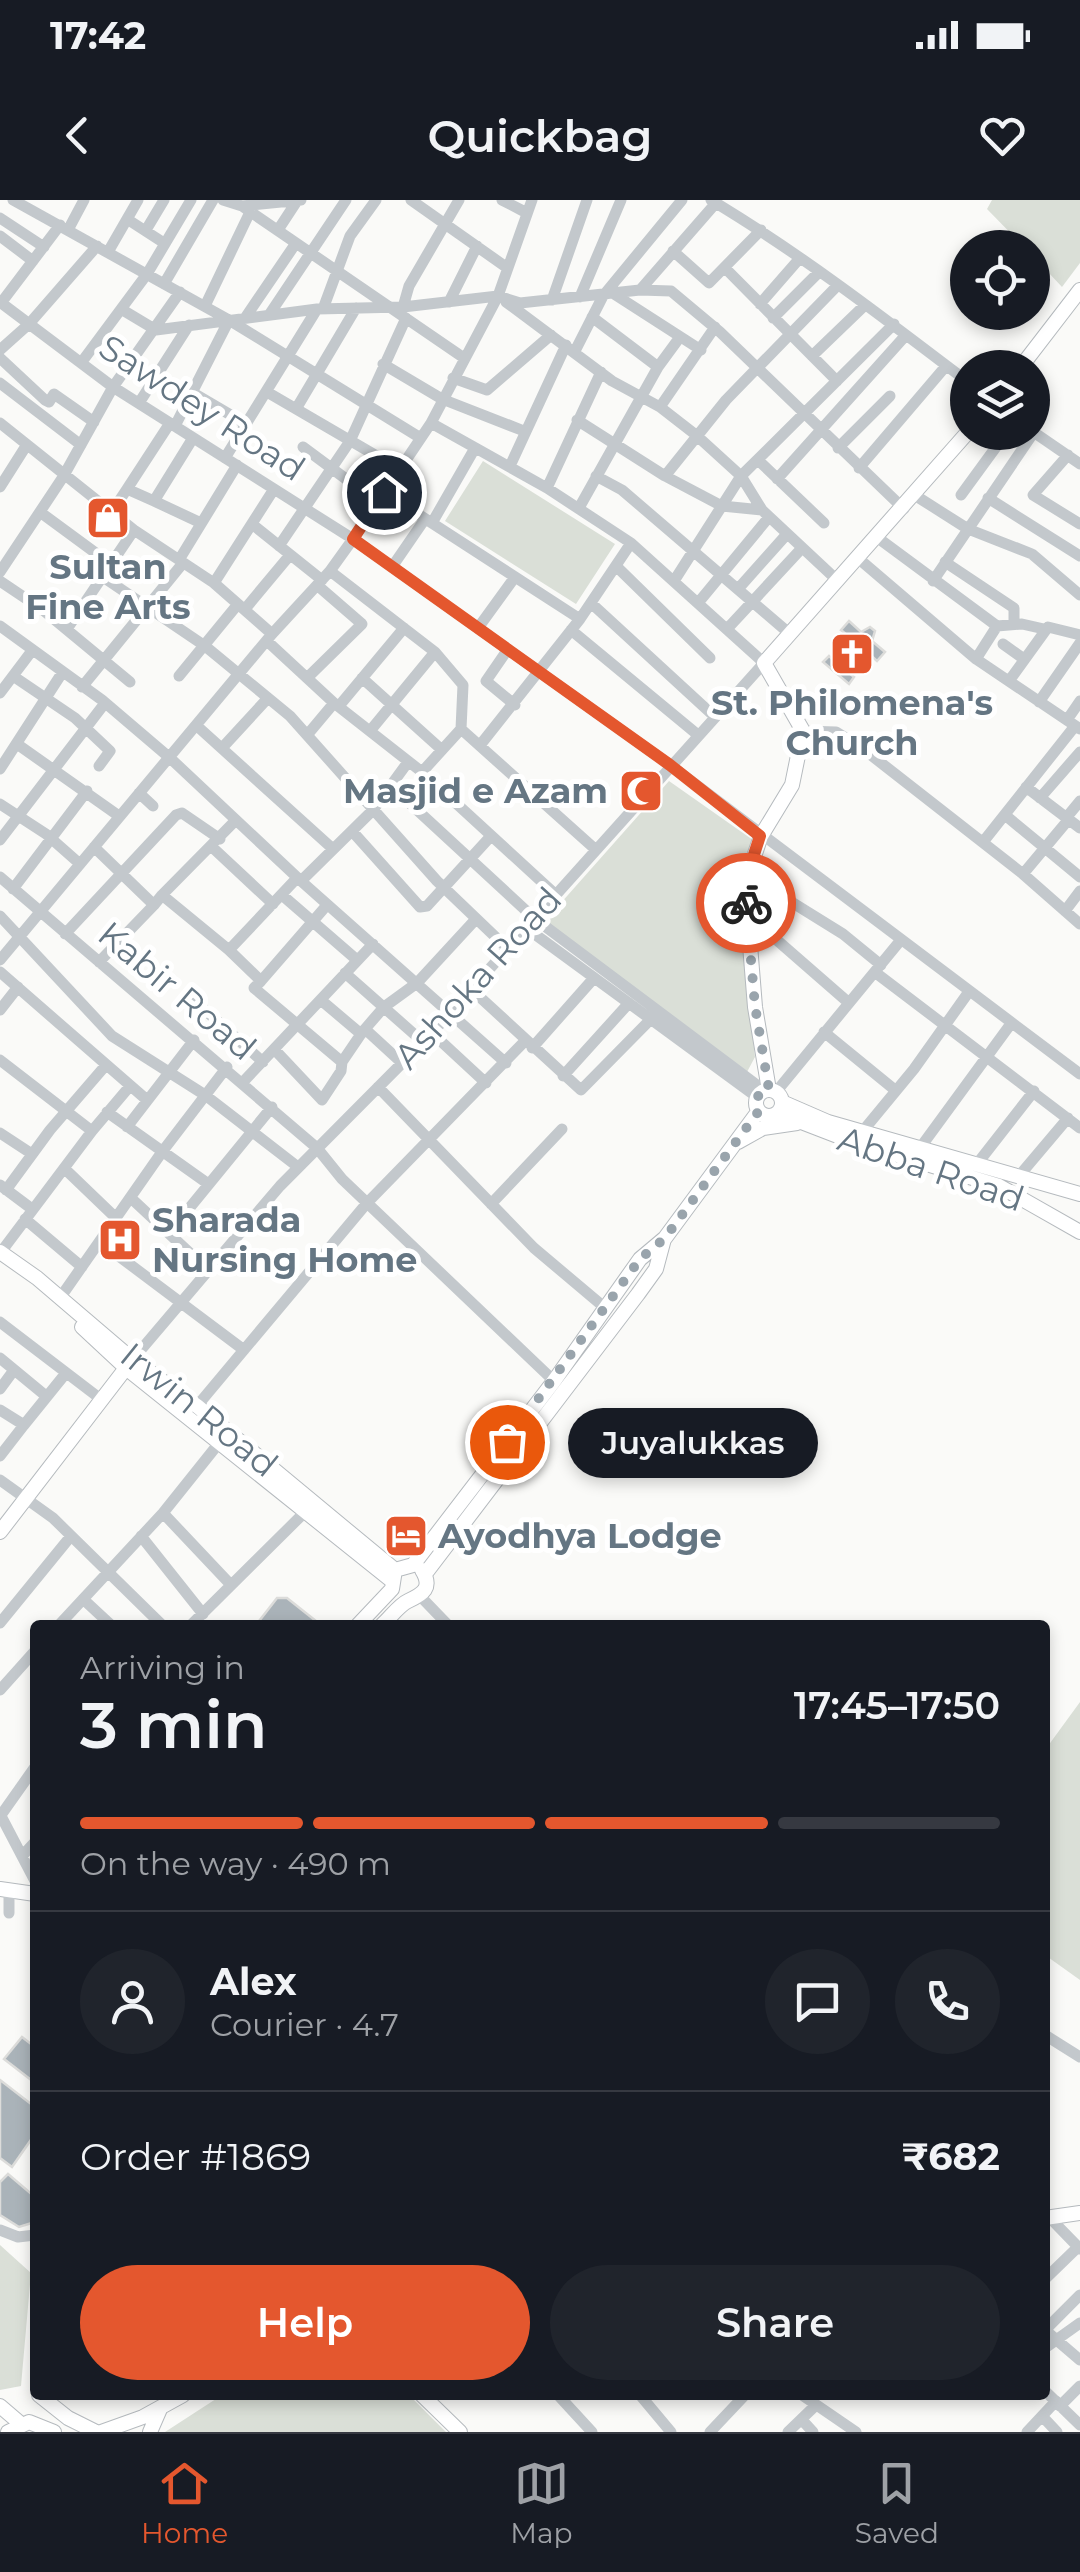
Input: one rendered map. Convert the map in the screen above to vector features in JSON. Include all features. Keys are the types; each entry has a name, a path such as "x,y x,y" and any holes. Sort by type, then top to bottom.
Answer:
{"main road":[{"path":"1034,350 1080,290"},
{"name":"Ashoka Road","path":"764,663 953,450"},
{"path":"419,1569 604,1307 640,1259 665,1238 770,1100 755,1006 747,914 748,875 760,836 792,785 803,731 764,663"},
{"path":"770,1100 862,1132 1080,1194"},
{"name":"Abba Road","path":"770,1100 812,1126 1012,1192 1080,1232"},
{"path":"732,1146 780,1123 812,1126"},
{"path":"1012,1192 1048,1184"},
{"path":"362,1620 392,1580 419,1569 647,1282 656,1269 665,1238"},
{"name":"Irwin Road","path":"0,1252 60,1298 220,1444 309,1508"},
{"name":"Irwin Road","path":"0,1260 129,1364 197,1406 392,1580"},
{"name":"Ashoka Road","path":"0,1532 129,1364"},
{"path":"388,1620 428,1582 419,1569"},
{"path":"4,1890 30,1893"},
{"path":"1050,2218 1080,2213"},
{"path":"38,2400 39,2423"},
{"path":"45,2400 68,2418 98,2432 174,2400"},
{"path":"427,2400 460,2432"},
{"path":"0,2406 10,2426 39,2423 54,2432"},
{"path":"150,2432 160,2408"}],"street":[{"path":"0,208 6,200"},
{"path":"14,200 229,320 419,437"},
{"path":"94,422 54,394 49,402 45,400 0,354 103,249 138,200"},
{"path":"146,230 164,200"},
{"path":"81,363 147,274 191,200"},
{"path":"164,284 213,200"},
{"path":"223,200 246,208 464,358"},
{"path":"268,315 346,200"},
{"path":"225,458 320,309 350,236 376,200"},
{"path":"279,546 350,441 383,364 409,286 459,200"},
{"path":"502,200 527,214"},
{"path":"0,960 353,539 431,423 498,296 532,200"},
{"path":"552,300 587,200"},
{"path":"580,298 621,200"},
{"path":"510,466 524,431 570,348 682,200"},
{"path":"246,208 299,201"},
{"path":"278,230 299,201"},
{"path":"1,302 64,228 79,202"},
{"path":"420,202 506,267"},
{"path":"640,290 714,202 761,230 894,324 950,369"},
{"path":"205,306 246,208"},
{"path":"0,218 44,247"},
{"path":"127,219 164,243"},
{"path":"673,251 710,283 761,230"},
{"path":"0,236 33,261"},
{"path":"245,318 296,243"},
{"path":"449,302 477,246"},
{"path":"760,304 800,258"},
{"path":"725,268 837,381"},
{"path":"773,318 819,272"},
{"path":"665,476 756,368 838,285"},
{"path":"121,309 156,330 320,309 400,311 498,296 520,302 640,290 671,291 715,328 904,509"},
{"path":"2,565 63,477 113,387 180,292"},
{"path":"608,295 701,350"},
{"path":"498,296 601,372 660,407 696,435 741,476 765,514 838,581"},
{"name":"Sawdey Road","path":"1,302 113,387 353,539 508,649 670,765 1080,1074"},
{"path":"812,356 866,306"},
{"path":"296,409 356,308"},
{"path":"592,317 658,366"},
{"path":"111,513 194,394 229,320"},
{"path":"674,581 741,476 894,324"},
{"path":"139,403 189,325"},
{"path":"660,407 715,328"},
{"path":"452,378 482,390 491,388 551,334"},
{"path":"777,479 906,335"},
{"path":"579,508 658,366 680,337"},
{"path":"383,364 442,399 524,431"},
{"path":"860,468 946,366"},
{"path":"547,488 601,372"},
{"path":"0,384 81,445"},
{"path":"266,392 399,469"},
{"path":"194,394 246,424"},
{"path":"838,448 890,396"},
{"path":"578,420 665,476 722,506 765,514"},
{"path":"431,423 547,488 631,543 764,663"},
{"path":"0,424 111,513 214,583 336,705 422,772 555,894"},
{"path":"154,501 193,438"},
{"path":"1050,443 1080,464"},
{"path":"0,488 26,446"},
{"path":"303,447 515,577 575,624 698,736"},
{"path":"392,567 429,521 475,448"},
{"path":"961,495 994,450"},
{"path":"933,580 1021,450"},
{"path":"1018,517 1068,455"},
{"path":"758,460 824,523"},
{"path":"82,687 148,609 181,562 236,465"},
{"path":"596,476 622,490 790,634"},
{"path":"127,488 202,523"},
{"path":"214,583 274,488"},
{"path":"1032,495 1080,524"},
{"path":"916,496 968,529 1032,554 1080,595"},
{"path":"988,498 1080,556"},
{"path":"1039,530 1054,508"},
{"path":"40,512 112,564"},
{"path":"698,603 765,514"},
{"path":"252,524 323,579 404,628 434,652 463,685 461,729 422,772"},
{"path":"67,629 134,530"},
{"path":"738,589 786,534"},
{"path":"878,538 997,626 1014,624 1044,630"},
{"path":"481,744 575,624 631,543"},
{"path":"727,629 802,548"},
{"path":"179,676 290,555"},
{"path":"859,559 976,659 1074,725"},
{"path":"945,562 1014,608 1014,624"},
{"path":"616,566 710,658"},
{"path":"103,577 205,646 308,734 444,888 507,948"},
{"path":"478,628 515,577"},
{"path":"307,678 362,624 323,579"},
{"path":"0,581 67,629 130,682"},
{"path":"971,608 983,587"},
{"path":"591,602 715,717"},
{"path":"0,626 105,703 170,758 299,880 506,1063"},
{"path":"976,659 997,626"},
{"path":"1009,681 1044,630 1053,626 1080,639 1039,702"},
{"path":"308,734 404,628"},
{"path":"1002,644 1024,659"},
{"path":"508,649 486,681 514,705"},
{"path":"0,694 31,652"},
{"path":"370,731 434,652"},
{"name":"Ashoka Road","path":"129,1364 298,1167 428,1037 764,663"},
{"path":"0,768 62,674"},
{"path":"13,676 47,698 110,751 98,766"},
{"path":"362,678 442,750"},
{"path":"222,748 268,698"},
{"path":"983,842 1074,725 1080,701"},
{"path":"0,840 105,703"},
{"path":"197,726 333,849"},
{"path":"461,729 594,849"},
{"path":"803,731 836,732 983,842 1080,924"},
{"path":"17,744 119,816"},
{"path":"1040,798 1078,759 1058,747"},
{"path":"229,950 277,899 373,810 408,762"},
{"path":"391,786 529,922 594,978 654,1015"},
{"path":"1026,788 1080,828"},
{"path":"13,889 87,791"},
{"path":"140,793 154,806"},
{"path":"1023,874 1080,801"},
{"path":"0,804 52,839 80,864"},
{"path":"65,934 178,814 200,822 216,843 277,899 357,960"},
{"path":"1005,815 1080,877"},
{"path":"100,962 236,820"},
{"path":"352,831 417,906 427,906 492,836"},
{"path":"94,847 158,900 229,950 261,980"},
{"path":"748,875 842,934 878,969 1080,1128"},
{"name":"Kabir Road","path":"0,877 318,1148 368,1204 554,1381"},
{"path":"1065,911 1080,891"},
{"path":"328,904 254,988 342,1062"},
{"path":"747,914 849,1003"},
{"path":"0,916 112,1036 169,1070 298,1167"},
{"path":"274,1049 322,1100 363,1031 384,1007 418,983 476,918"},
{"path":"529,922 770,1100 900,942"},
{"path":"244,1082 373,944"},
{"path":"0,972 147,1100"},
{"path":"345,973 486,1083"},
{"path":"197,1406 368,1204 594,978"},
{"path":"0,1010 18,987"},
{"path":"470,989 578,1089 586,1088 654,1015"},
{"path":"862,1132 968,993"},
{"path":"322,1001 402,1063"},
{"path":"196,1002 264,1062"},
{"path":"563,1076 629,1003"},
{"path":"920,1148 1010,1024"},
{"path":"824,1032 895,1090"},
{"path":"127,1127 194,1040"},
{"path":"0,1060 92,1131"},
{"path":"82,1267 3,1187 106,1064"},
{"path":"60,1298 162,1152 227,1068"},
{"path":"0,1252 130,1086"},
{"path":"378,1087 534,1248 604,1307"},
{"path":"977,1164 1034,1091"},
{"path":"169,1233 272,1107"},
{"path":"107,1112 207,1184"},
{"path":"1020,1176 1068,1118"},
{"path":"491,1204 562,1130"},
{"path":"0,1133 32,1154"},
{"path":"66,1170 117,1219"},
{"path":"132,1199 208,1270"},
{"path":"100,1242 244,1350"},
{"path":"0,1322 102,1400"},
{"path":"0,1358 46,1396"},
{"path":"0,1390 14,1370"},
{"path":"0,1456 66,1373"},
{"path":"0,1410 24,1424"},
{"path":"63,1620 220,1444"},
{"path":"0,1480 71,1536 157,1620"},
{"path":"196,1620 309,1508"},
{"path":"162,1513 231,1585"},
{"path":"0,1623 71,1536"},
{"path":"141,1536 203,1614"},
{"path":"82,1599 105,1620"},
{"path":"414,1599 441,1620"},
{"path":"0,1690 30,1660"},
{"path":"30,1774 0,1815 30,1871"},
{"path":"23,1855 30,1847"},
{"path":"4,1890 8,1913"},
{"path":"1050,2038 1080,2057"},
{"path":"1050,2220 1079,2248 1050,2274"},
{"path":"0,2230 18,2237 30,2236"},
{"path":"1050,2325 1080,2295"},
{"path":"1080,2324 1050,2344 1080,2360"},
{"path":"1027,2432 1080,2386"},
{"path":"1050,2396 1080,2425"},
{"path":"563,2400 592,2432"},
{"path":"644,2400 671,2432"},
{"path":"710,2432 740,2400"},
{"path":"808,2400 856,2432"},
{"path":"788,2432 816,2406"},
{"path":"1042,2416 1058,2432"},
{"path":"802,2420 813,2432"}],"shaded area":[{"path":"992,200 1080,200 1080,263 1062,287 1050,274 1050,230 1007,230 987,209"},
{"path":"483,461 615,544 576,604 445,521"},
{"path":"669,781 753,840 737,887 755,1057 747,1072 544,922"},
{"path":"1080,1702 1080,1980 1050,1959 1050,1743"},
{"path":"0,2245 30,2272 30,2284 21,2386 0,2390"},
{"path":"214,2400 414,2400 446,2432 165,2432"}],"building":[{"name":"St. Philomena's Church","path":"849,621 861,632 870,627 875,631 872,641 885,652 877,661 865,650 847,671 854,677 849,684 823,662 829,656 836,662 854,641 841,630"},
{"path":"277,1598 287,1598 315,1620 260,1620"},
{"path":"22,2037 30,2043 30,2079 4,2059"},
{"path":"0,2080 30,2103 30,2141 12,2167 0,2158"},
{"path":"8,2174 30,2193 30,2224 19,2227 0,2215 0,2182"}],"way so far":[{"path":"507,1442 640,1259 665,1238 758,1112 759,1094 769,1090 755,1006 746,903"}],"place":[{"name":"Sultan Fine Arts","path":"108,518"},
{"name":"St. Philomena's Church","path":"852,654"},
{"name":"Masjid e Azam","path":"641,791"},
{"name":"Sharada Nursing Home","path":"120,1240"},
{"name":"Juyalukkas","path":"507,1442"},
{"name":"Ayodhya Lodge","path":"406,1536"}],"route":[{"path":"384,492 353,539 670,765 760,836 745,882 746,903"}]}
